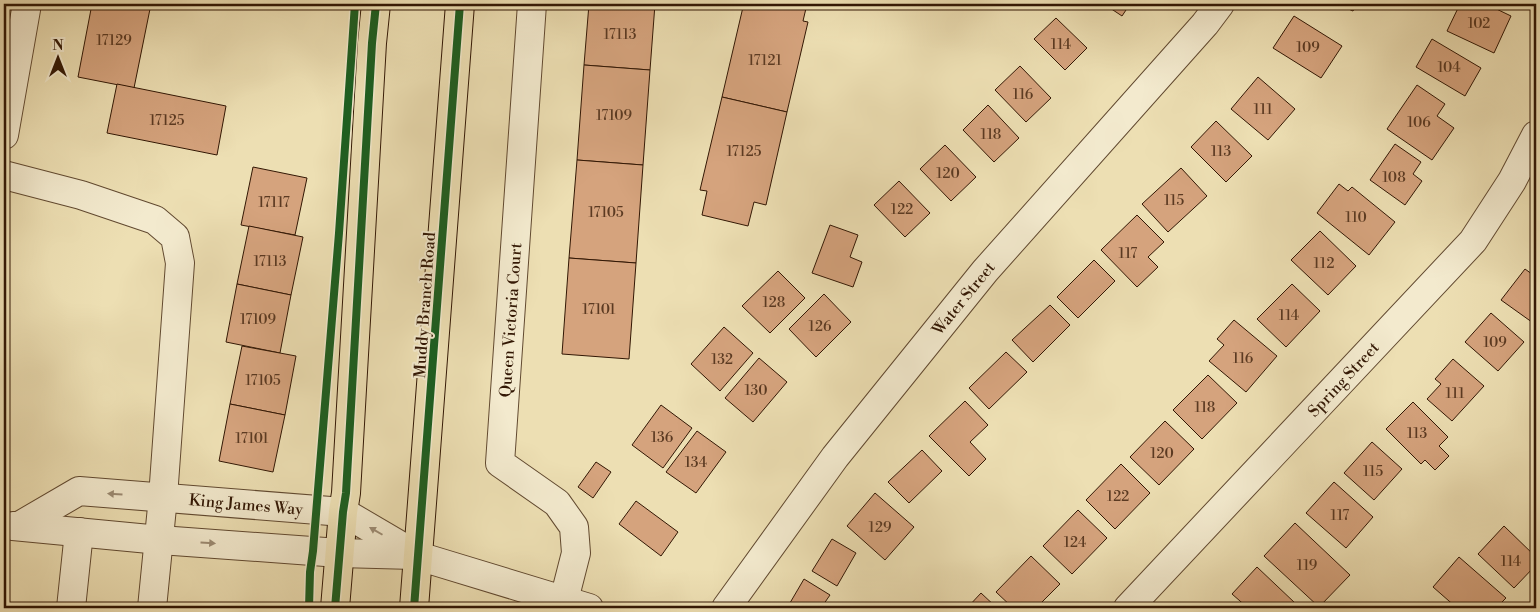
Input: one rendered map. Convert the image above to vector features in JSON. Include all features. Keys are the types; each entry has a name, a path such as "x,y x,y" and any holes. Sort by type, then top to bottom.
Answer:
{"main road":[{"path":"335,608 342,512 347,485 376,4"},
{"name":"Muddy Branch Road","path":"414,608 460,4"}],"street":[{"path":"4,135 27,4"},
{"name":"Queen Victoria Court","path":"532,4 500,463 557,503 574,527 576,604"},
{"name":"Water Street","path":"726,608 835,457 985,271 1220,4"},
{"name":"Spring Street","path":"1128,608 1473,241 1512,181 1536,134"},
{"path":"4,175 81,195 155,220 175,237 180,263 160,540 152,608"},
{"name":"King James Way","path":"11,527 79,491 342,512 418,556"},
{"path":"11,527 339,553 418,556 576,604"},
{"path":"71,608 79,532"}],"building":[{"path":"92,4 151,4 134,88 78,77"},
{"path":"589,4 655,4 650,70 584,65"},
{"path":"754,4 807,4 803,21 808,22 787,112 722,97 743,7 753,9"},
{"path":"1104,4 1130,4 1122,16"},
{"path":"1337,4 1357,4 1353,11"},
{"path":"1460,4 1486,4 1511,16 1494,53 1447,31"},
{"path":"1294,16 1342,46 1321,78 1273,48"},
{"path":"1056,18 1087,48 1065,70 1034,39"},
{"path":"1432,39 1481,68 1465,96 1416,67"},
{"path":"584,65 650,70 643,165 577,160"},
{"path":"1020,66 1051,98 1026,122 995,90"},
{"path":"1258,77 1295,109 1268,140 1231,109"},
{"path":"117,84 226,106 217,155 107,133"},
{"path":"1417,85 1445,104 1437,116 1454,128 1432,160 1387,129"},
{"path":"722,97 787,112 766,205 754,202 748,226 702,215 707,191 700,190"},
{"path":"988,105 1019,138 994,162 963,130"},
{"path":"1216,121 1252,156 1226,182 1191,147"},
{"path":"1395,144 1421,162 1413,174 1422,181 1405,205 1370,180"},
{"path":"945,145 976,177 951,201 920,169"},
{"path":"577,160 643,165 636,263 569,258"},
{"path":"253,167 307,178 295,235 241,225"},
{"path":"1181,168 1207,196 1168,232 1142,204"},
{"path":"899,181 930,213 905,237 874,205"},
{"path":"1339,184 1348,191 1352,187 1395,222 1369,255 1317,213"},
{"path":"1137,215 1164,242 1148,257 1158,267 1137,287 1101,250"},
{"path":"830,225 858,235 850,257 862,262 853,287 812,273"},
{"path":"249,226 303,237 291,295 237,284"},
{"path":"1320,231 1356,266 1328,295 1291,260"},
{"path":"569,258 636,263 629,359 562,354"},
{"path":"1094,260 1115,281 1078,318 1057,297"},
{"path":"1525,269 1536,277 1536,325 1501,300"},
{"path":"778,271 805,298 770,333 742,306"},
{"path":"237,284 291,295 280,353 226,342"},
{"path":"1292,284 1320,311 1286,347 1257,319"},
{"path":"824,294 851,322 816,357 789,329"},
{"path":"1050,305 1070,325 1033,362 1012,340"},
{"path":"1491,313 1524,342 1498,371 1465,342"},
{"path":"1234,320 1277,356 1246,392 1209,361 1224,345 1217,339"},
{"path":"724,327 753,353 720,391 691,364"},
{"path":"242,346 296,356 285,415 230,404"},
{"path":"1006,352 1027,372 989,409 969,388"},
{"path":"759,358 787,382 753,422 725,398"},
{"path":"1453,359 1484,386 1452,421 1427,399 1441,384 1435,379"},
{"path":"1208,375 1237,403 1202,439 1173,410"},
{"path":"965,401 988,425 970,442 986,459 969,476 929,436"},
{"path":"1413,402 1448,437 1439,446 1449,456 1435,470 1425,460 1421,464 1386,429"},
{"path":"230,404 285,415 273,472 219,461"},
{"path":"661,405 692,428 663,468 632,445"},
{"path":"1165,421 1194,449 1159,485 1130,457"},
{"path":"697,431 726,452 696,493 666,472"},
{"path":"1372,442 1402,469 1374,500 1344,473"},
{"path":"922,450 942,471 909,503 888,482"},
{"path":"596,462 611,472 593,498 578,487"},
{"path":"1121,464 1150,493 1115,529 1086,500"},
{"path":"1334,482 1373,517 1346,548 1306,513"},
{"path":"875,493 914,527 885,560 847,526"},
{"path":"636,501 678,532 661,556 619,524"},
{"path":"1078,510 1107,538 1072,574 1043,546"},
{"path":"1295,523 1350,575 1319,607 1264,556"},
{"path":"1504,526 1536,557 1536,565 1514,588 1478,554"},
{"path":"832,539 856,553 837,586 812,571"},
{"path":"1031,556 1060,584 1036,608 1013,608 996,592"},
{"path":"1459,557 1506,598 1496,608 1457,608 1433,587"},
{"path":"1257,567 1295,603 1290,608 1248,608 1232,594"},
{"path":"804,579 830,595 821,608 787,608"},
{"path":"981,593 997,608 967,608"}],"cycle path":[{"path":"309,608 310,572 339,233 355,4"},
{"path":"335,608 346,493 372,43 376,4"},
{"path":"414,608 460,4"}]}
